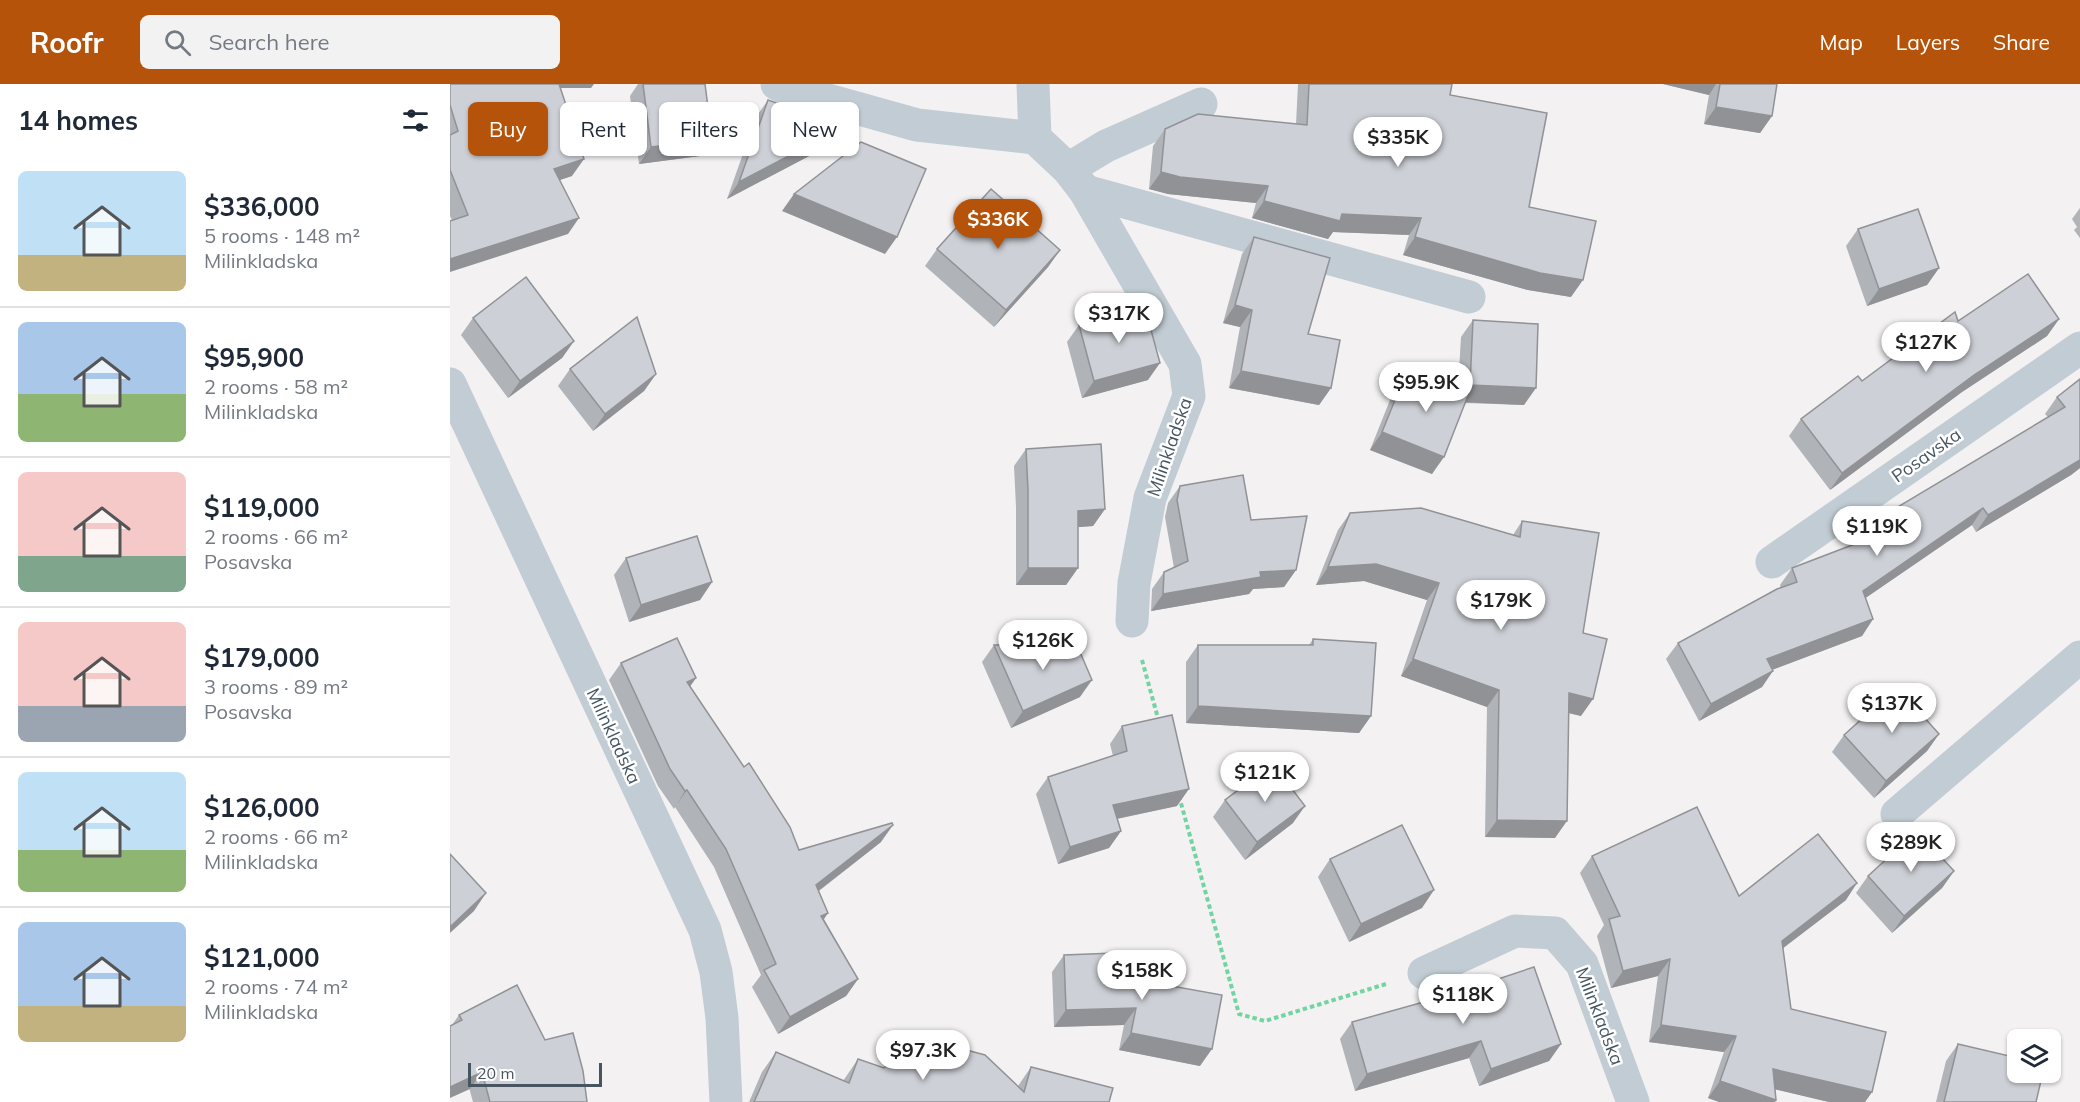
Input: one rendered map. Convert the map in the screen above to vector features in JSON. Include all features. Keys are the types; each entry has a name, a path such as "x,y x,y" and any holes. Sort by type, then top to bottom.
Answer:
{"street":[{"path":"777,84 917,125 1035,138 1033,84"},
{"path":"1076,180 1106,146 1201,104"},
{"name":"Milinkladska","path":"1035,138 1076,180 1185,364 1189,396 1150,498 1134,583 1132,621"},
{"name":"Milinkladska","path":"1076,180 1469,297"},
{"name":"Posavska","path":"1772,562 2080,348"},
{"name":"Milinkladska","path":"450,384 705,930 716,972 721,1006 726,1102"},
{"path":"1897,814 2080,657"},
{"name":"Milinkladska","path":"1424,973 1515,931 1555,933 1582,964 1633,1102"}],"path":[{"path":"1132,621 1160,725"},
{"path":"1179,794 1239,1014 1265,1021 1424,973"}],"building":[{"path":"450,84 559,84 565,102 560,102 560,156 583,156 584,159 554,169 579,218 450,259 450,221 468,215 450,170 450,135 458,131 450,105"},
{"path":"643,84 705,84 707,102 659,102 659,146 651,147"},
{"path":"1309,84 1452,84 1450,95 1547,113 1529,207 1596,221 1583,280 1540,273 1415,237 1421,218 1342,214 1340,221 1264,201 1268,186 1180,177 1161,172 1165,129 1198,114 1307,125"},
{"path":"1720,84 1777,84 1772,116 1716,107"},
{"path":"768,100 774,102 771,102 771,156 789,156 739,182 748,156 759,156 759,125"},
{"path":"861,142 926,169 897,237 794,194 843,156 859,156"},
{"path":"991,189 1060,250 1006,310 937,249"},
{"path":"1918,209 1939,268 1879,289 1858,229"},
{"path":"1254,237 1330,258 1308,334 1340,340 1331,388 1241,371 1252,310 1235,305"},
{"path":"2028,274 2059,319 1974,375 1842,473 1801,419 1858,376 1862,381 1955,312 1958,321"},
{"path":"526,277 574,341 520,381 473,318"},
{"path":"1145,308 1160,363 1094,381 1079,325"},
{"path":"637,317 656,374 605,414 570,369"},
{"path":"1473,320 1538,324 1536,388 1470,385"},
{"path":"1408,368 1469,393 1444,457 1382,432"},
{"path":"2080,379 2080,460 1988,515 1983,508 1863,591 1873,619 1767,659 1773,671 1711,704 1678,643 1777,589 1797,582 1792,568 1873,537 1867,527 1886,514 2065,407 2057,397"},
{"path":"1101,444 1105,509 1078,511 1078,568 1028,568 1026,449"},
{"path":"1243,475 1251,520 1307,516 1296,570 1260,572 1261,577 1163,594 1164,572 1188,561 1177,500 1180,486"},
{"path":"1421,508 1520,537 1522,521 1599,533 1583,633 1607,639 1593,699 1569,693 1567,821 1497,820 1499,690 1413,659 1439,583 1376,564 1328,567 1350,513"},
{"path":"697,536 712,582 641,605 626,558"},
{"path":"677,638 696,678 687,682 744,767 749,763 790,827 799,850 892,823 893,825 816,885 828,913 821,916 858,979 790,1017 764,970 776,964 726,849 687,790 685,791 670,769 621,663"},
{"path":"1313,639 1376,643 1371,716 1198,706 1198,645 1313,645"},
{"path":"994,645 1077,645 1092,680 1023,711"},
{"path":"1897,687 1939,734 1886,781 1844,735"},
{"path":"1172,715 1189,789 1113,805 1121,831 1070,847 1048,777 1127,751 1122,726"},
{"path":"1273,764 1305,806 1257,842 1225,800"},
{"path":"1697,807 1739,896 1818,834 1857,883 1782,941 1791,1009 1886,1032 1872,1092 1773,1069 1776,1100 1720,1081 1736,1036 1661,1025 1670,959 1623,971 1609,919 1620,916 1592,856"},
{"path":"1402,825 1434,890 1361,924 1330,859"},
{"path":"1917,831 1954,871 1904,916 1868,876"},
{"path":"450,854 486,893 450,927"},
{"path":"1115,953 1116,976 1222,995 1212,1049 1131,1033 1136,1008 1066,1010 1064,955"},
{"path":"1534,967 1561,1044 1491,1069 1481,1041 1367,1074 1352,1022 1456,993"},
{"path":"517,985 545,1040 573,1033 583,1071 587,1102 490,1102 482,1072 450,1087 450,1026 462,1020 459,1015"},
{"path":"914,1036 985,1055 1024,1092 1031,1067 1113,1088 1109,1102 754,1102 776,1052 849,1083 858,1059 884,1068"},
{"path":"1958,1044 2007,1055 2007,1083 2040,1083 2036,1102 1944,1102"}]}
